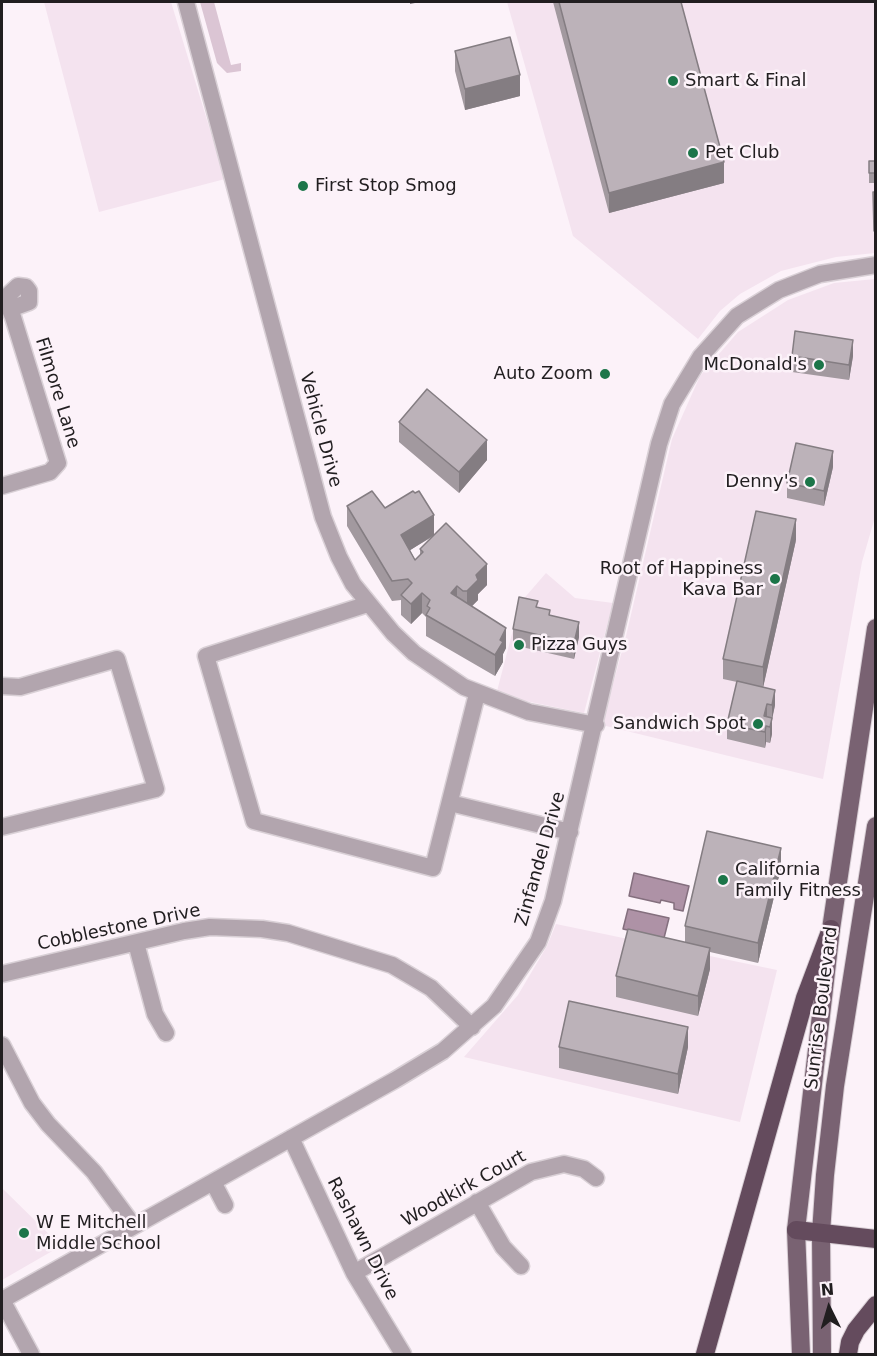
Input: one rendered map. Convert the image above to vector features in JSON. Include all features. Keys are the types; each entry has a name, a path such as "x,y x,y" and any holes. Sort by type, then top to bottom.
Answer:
{"highway":[{"path":"705,1354 805,998 831,929"},
{"path":"796,1230 876,1239"},
{"path":"848,1354 850,1342 856,1330 876,1305"}],"main road":[{"name":"Sunrise Boulevard","path":"801,1354 796,1230 831,929 876,628"},
{"name":"Sunrise Boulevard","path":"822,1354 821,1233 835,1086 876,826"}],"street":[{"name":"Vehicle Drive","path":"186,2 323,516 339,557 368,604 414,653 438,672 477,694 529,712 596,725"},
{"name":"Zinfandel Drive","path":"2,1300 443,1051 494,1006 513,982 538,942 553,901 596,725 659,444 672,404 685,379 719,334 737,316 779,290 820,274 876,265"},
{"name":"Filmore Lane","path":"2,486 50,472 58,464 6,302"},
{"path":"368,604 206,656 254,821 434,868 477,694"},
{"path":"2,686 20,687 117,659 156,789 2,827"},
{"path":"450,803 570,832"},
{"name":"Cobblestone Drive","path":"2,974 184,931 236,927 279,932 313,948 371,957 412,976 448,1003 472,1027"},
{"path":"136,943 155,1014 166,1033"},
{"path":"2,1045 32,1103 48,1124 94,1172 133,1226"},
{"name":"Rashawn Drive","path":"291,1138 354,1273 403,1354"},
{"name":"Woodkirk Court","path":"354,1273 531,1172 550,1166 572,1165 584,1169 596,1178"},
{"path":"213,1182 225,1205"},
{"path":"477,1202 503,1248 521,1266"},
{"path":"2,1300 31,1354"}],"shaded area":[{"path":"44,2 171,2 225,179 99,212"},
{"path":"200,2 214,2 231,65 241,63 241,71 227,73 217,63"},
{"path":"507,2 875,2 875,253 836,257 781,271 740,294 720,311 698,339 573,236"},
{"path":"875,279 875,517 862,562 823,779 602,725 626,636 672,439 700,376 738,332 788,300 834,283"},
{"path":"546,573 575,598 613,603 584,713 496,695 520,603"},
{"path":"634,873 689,886 683,911 674,909 674,903 661,900 660,903 629,896"},
{"path":"628,909 669,918 664,938 623,929"},
{"path":"556,924 777,970 740,1122 464,1057 518,995 547,946"},
{"name":"W E Mitchell Middle School","path":"2,1188 61,1246 2,1280"}],"building":[{"path":"559,2 681,2 724,162 609,193"},
{"path":"510,37 520,75 465,89 455,51"},
{"path":"869,161 876,161 876,173 869,173"},
{"path":"873,192 876,192 876,231 874,231"},
{"path":"795,331 853,340 849,365 792,356"},
{"path":"427,389 487,440 459,472 399,422"},
{"path":"796,443 833,451 824,491 787,483"},
{"path":"372,491 385,508 413,491 415,493 419,491 434,515 401,535 415,560 423,552 420,549 446,523 487,564 476,575 478,580 467,591 457,586 451,593 506,628 500,640 503,642 495,655 426,615 430,608 427,606 430,600 422,593 411,604 401,595 412,583 408,579 392,581 347,506"},
{"path":"756,511 796,519 763,667 723,659"},
{"path":"519,597 538,601 536,607 550,610 549,615 579,622 574,643 513,629"},
{"path":"737,681 775,690 772,705 767,704 764,716 772,718 770,727 766,726 765,732 727,724"},
{"path":"707,831 781,848 758,943 685,926"},
{"path":"628,929 710,948 698,996 616,976"},
{"path":"569,1001 688,1027 678,1074 559,1047"}],"place":[{"name":"Smart & Final","path":"673,81"},
{"name":"Pet Club","path":"693,153"},
{"name":"First Stop Smog","path":"303,186"},
{"name":"McDonald's","path":"819,365"},
{"name":"Auto Zoom","path":"605,374"},
{"name":"Denny's","path":"810,482"},
{"name":"Root of Happiness Kava Bar","path":"775,579"},
{"name":"Pizza Guys","path":"519,645"},
{"name":"Sandwich Spot","path":"758,724"},
{"name":"California Family Fitness","path":"723,880"},
{"name":"W E Mitchell Middle School","path":"24,1233"}]}
